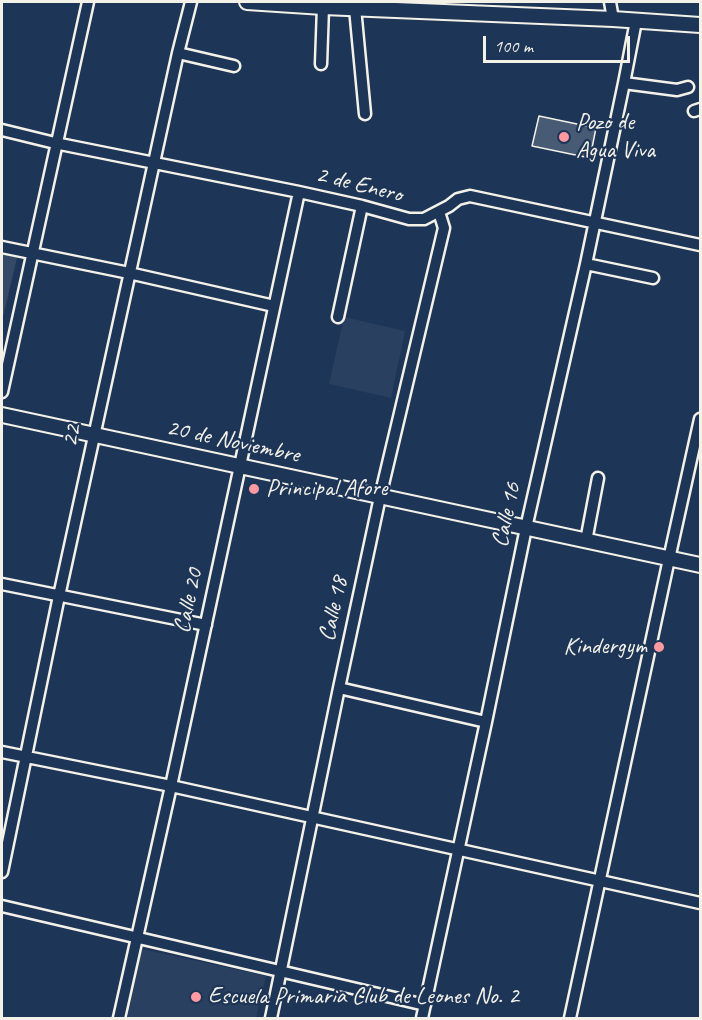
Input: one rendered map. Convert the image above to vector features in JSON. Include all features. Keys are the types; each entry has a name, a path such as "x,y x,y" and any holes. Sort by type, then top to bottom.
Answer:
{"main road":[{"path":"247,2 356,8 456,7 700,25"},
{"name":"20 de Noviembre","path":"2,415 700,566"}],"street":[{"path":"2,392 55,143 88,2"},
{"name":"22","path":"2,872 6,827 25,758 129,273 191,2"},
{"path":"610,2 613,19"},
{"path":"321,64 323,7"},
{"path":"356,8 364,114"},
{"name":"Calle 16","path":"422,1018 525,528 595,223 636,21"},
{"path":"178,53 234,66"},
{"path":"624,83 676,90 688,87"},
{"name":"2 de Enero","path":"2,130 55,143 299,192 409,219 424,219 458,199 470,196 700,245"},
{"name":"Calle 20","path":"119,1018 299,192"},
{"path":"338,317 362,206"},
{"name":"Calle 18","path":"271,1018 380,497 444,228 438,212"},
{"path":"2,247 274,306"},
{"path":"586,264 652,278"},
{"path":"570,1018 700,419"},
{"path":"586,541 598,478"},
{"path":"2,584 206,625"},
{"path":"339,688 486,722"},
{"path":"2,752 171,786 700,903"},
{"path":"2,906 425,1005"}],"shaded area":[{"path":"2,251 18,254 2,321"},
{"path":"344,317 405,331 391,398 329,384"},
{"name":"Escuela Primaria Club de Leones No. 2","path":"142,949 266,976 256,1018 127,1018"}],"building":[{"name":"Pozo de Agua Viva","path":"539,116 596,128 590,158 532,146"}],"place":[{"name":"Pozo de Agua Viva","path":"564,137"},
{"name":"Principal Afore","path":"254,489"},
{"name":"Kindergym","path":"659,647"},
{"name":"Escuela Primaria Club de Leones No. 2","path":"196,997"}]}
